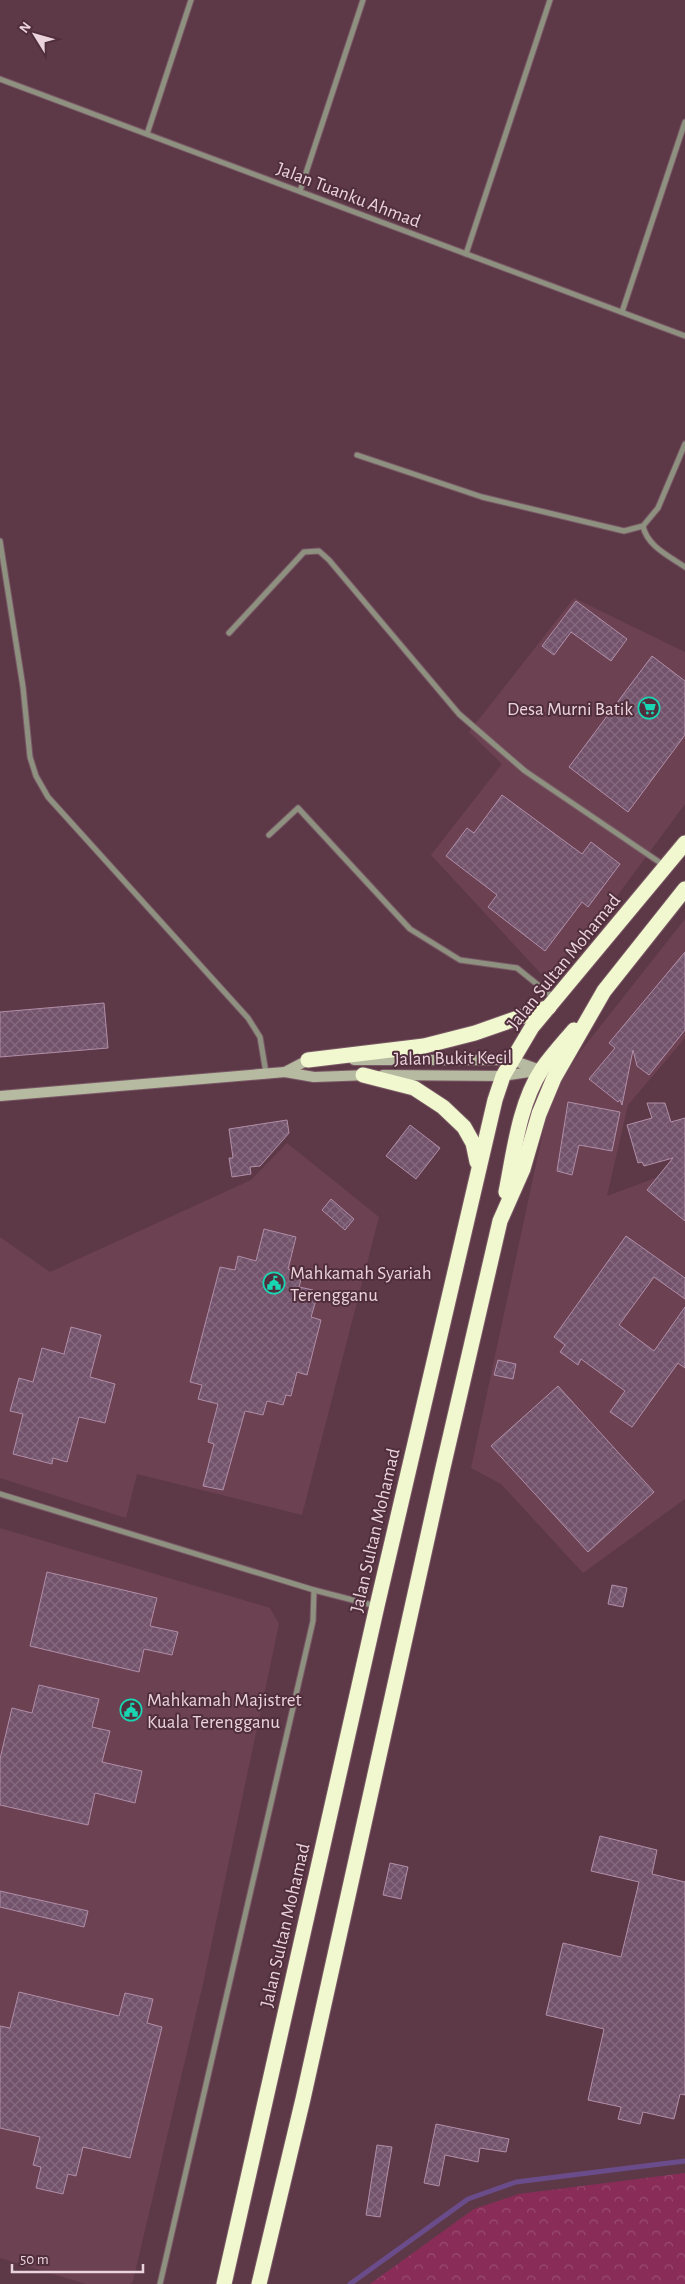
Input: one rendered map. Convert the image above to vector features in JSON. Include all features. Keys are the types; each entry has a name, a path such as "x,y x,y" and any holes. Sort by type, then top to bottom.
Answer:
{"highway":[{"name":"Jalan Sultan Mohamad","path":"224,2284 377,1606 495,1100 503,1076 532,1027 685,843"},
{"path":"259,2284 303,2099 435,1501 528,1097 542,1070 680,898"},
{"path":"500,1221 523,1169 539,1114 554,1078 584,1030 604,991"},
{"path":"308,1060 424,1046 475,1034 552,1003"},
{"path":"363,1075 414,1088 443,1107 464,1128 473,1144 478,1169"}],"main road":[{"name":"Jalan Bukit Kecil","path":"286,1072 308,1060 512,1060 542,1070"},
{"name":"Jalan Bukit Kecil","path":"0,1096 286,1072 314,1077 363,1075 503,1076 542,1070"}],"street":[{"path":"147,134 191,0"},
{"path":"300,191 364,0"},
{"path":"466,254 550,0"},
{"name":"Jalan Tuanku Ahmad","path":"1,79 685,336"},
{"path":"622,312 685,122"},
{"path":"357,455 482,497 624,531 643,526 658,508 685,444"},
{"path":"643,526 644,534 650,542 685,567"},
{"path":"0,541 23,688 30,757 36,776 48,797 248,1018 260,1036 266,1074"},
{"path":"230,633 304,552 318,551 329,560 459,714 525,771 665,866"},
{"path":"269,835 298,808 410,929 460,960 517,968 552,1003"},
{"path":"0,1494 314,1590 377,1606"},
{"path":"160,2284 313,1620 314,1590"}],"shaded area":[{"path":"574,598 685,652 685,804 592,930 544,977 431,855 502,764 469,732"},
{"path":"685,919 685,1038 628,1105 607,1196 685,1167 685,1499 583,1573 501,1484 471,1468 547,1113 561,1081 580,1052"},
{"path":"287,1143 379,1217 302,1515 137,1474 126,1518 0,1478 0,1237 50,1272 251,1180"},
{"name":"Mahkamah Majistret Kuala Terengganu","path":"0,1528 270,1608 279,1624 203,1984 133,2281 130,2284 86,2284 0,2258"}],"green space":[{"path":"685,2173 685,2284 370,2284 474,2209 519,2194"}],"building":[{"path":"576,601 627,639 611,661 571,632 554,655 542,646"},
{"name":"Desa Murni Batik","path":"652,656 685,681 685,735 628,812 569,767"},
{"path":"502,795 582,854 591,842 620,864 588,907 582,902 545,951 488,907 497,895 446,856 467,828 474,833"},
{"path":"685,952 685,1030 649,1075 637,1066 633,1050 622,1105 620,1100 618,1102 589,1079 615,1048 609,1043"},
{"path":"104,1003 108,1048 0,1057 0,1012"},
{"path":"568,1102 620,1112 612,1151 579,1145 572,1175 557,1171"},
{"path":"647,1103 665,1103 671,1122 685,1118 685,1221 647,1190 673,1158 644,1166 642,1162 638,1163 627,1125 652,1118"},
{"path":"287,1120 289,1133 260,1166 250,1167 251,1174 232,1177 229,1158 233,1158 229,1129"},
{"path":"410,1125 440,1148 416,1179 386,1156"},
{"path":"331,1199 354,1219 345,1230 322,1210"},
{"path":"264,1229 296,1237 288,1269 303,1272 299,1287 313,1290 311,1295 317,1297 311,1317 321,1320 307,1375 297,1372 291,1396 286,1395 283,1405 267,1401 263,1415 245,1411 223,1490 203,1486 214,1444 208,1442 218,1404 198,1399 202,1385 190,1382 220,1267 235,1270 238,1256 256,1261"},
{"path":"626,1236 685,1278 685,1299 654,1277 619,1325 654,1351 685,1307 685,1368 678,1363 632,1427 610,1412 625,1391 581,1359 578,1365 560,1352 565,1345 554,1337"},
{"path":"71,1327 101,1335 90,1377 115,1384 105,1423 79,1417 67,1462 53,1458 52,1464 13,1454 23,1414 10,1411 19,1378 33,1382 42,1348 64,1354"},
{"path":"498,1360 516,1364 513,1379 494,1375"},
{"path":"558,1386 654,1492 588,1552 491,1446"},
{"path":"47,1572 157,1598 150,1626 178,1632 172,1655 144,1649 139,1672 30,1646"},
{"path":"612,1585 627,1588 623,1607 608,1604"},
{"path":"39,1685 99,1699 92,1727 110,1731 102,1762 142,1771 135,1803 95,1793 88,1825 0,1805 0,1759 12,1708 32,1713"},
{"path":"600,1836 657,1850 652,1874 685,1882 685,2095 680,2094 674,2119 643,2112 640,2124 618,2119 621,2107 588,2100 604,2029 546,2015 563,1943 621,1957 639,1882 591,1871"},
{"path":"390,1863 408,1867 401,1899 383,1895"},
{"path":"0,1891 88,1911 84,1927 0,1907"},
{"path":"19,1992 119,2016 125,1993 153,1999 147,2023 162,2027 130,2158 83,2147 76,2176 68,2174 63,2194 36,2188 41,2167 33,2165 40,2137 0,2128 0,2026 10,2028"},
{"path":"436,2124 509,2139 506,2152 480,2148 478,2162 445,2155 439,2186 424,2183"},
{"path":"377,2145 392,2147 380,2217 366,2215"}],"waterway":[{"path":"350,2284 468,2199 516,2182 685,2161"}],"place":[{"name":"Desa Murni Batik","path":"649,708"},
{"name":"Mahkamah Syariah Terengganu","path":"274,1283"},
{"name":"Mahkamah Majistret Kuala Terengganu","path":"131,1710"}]}
